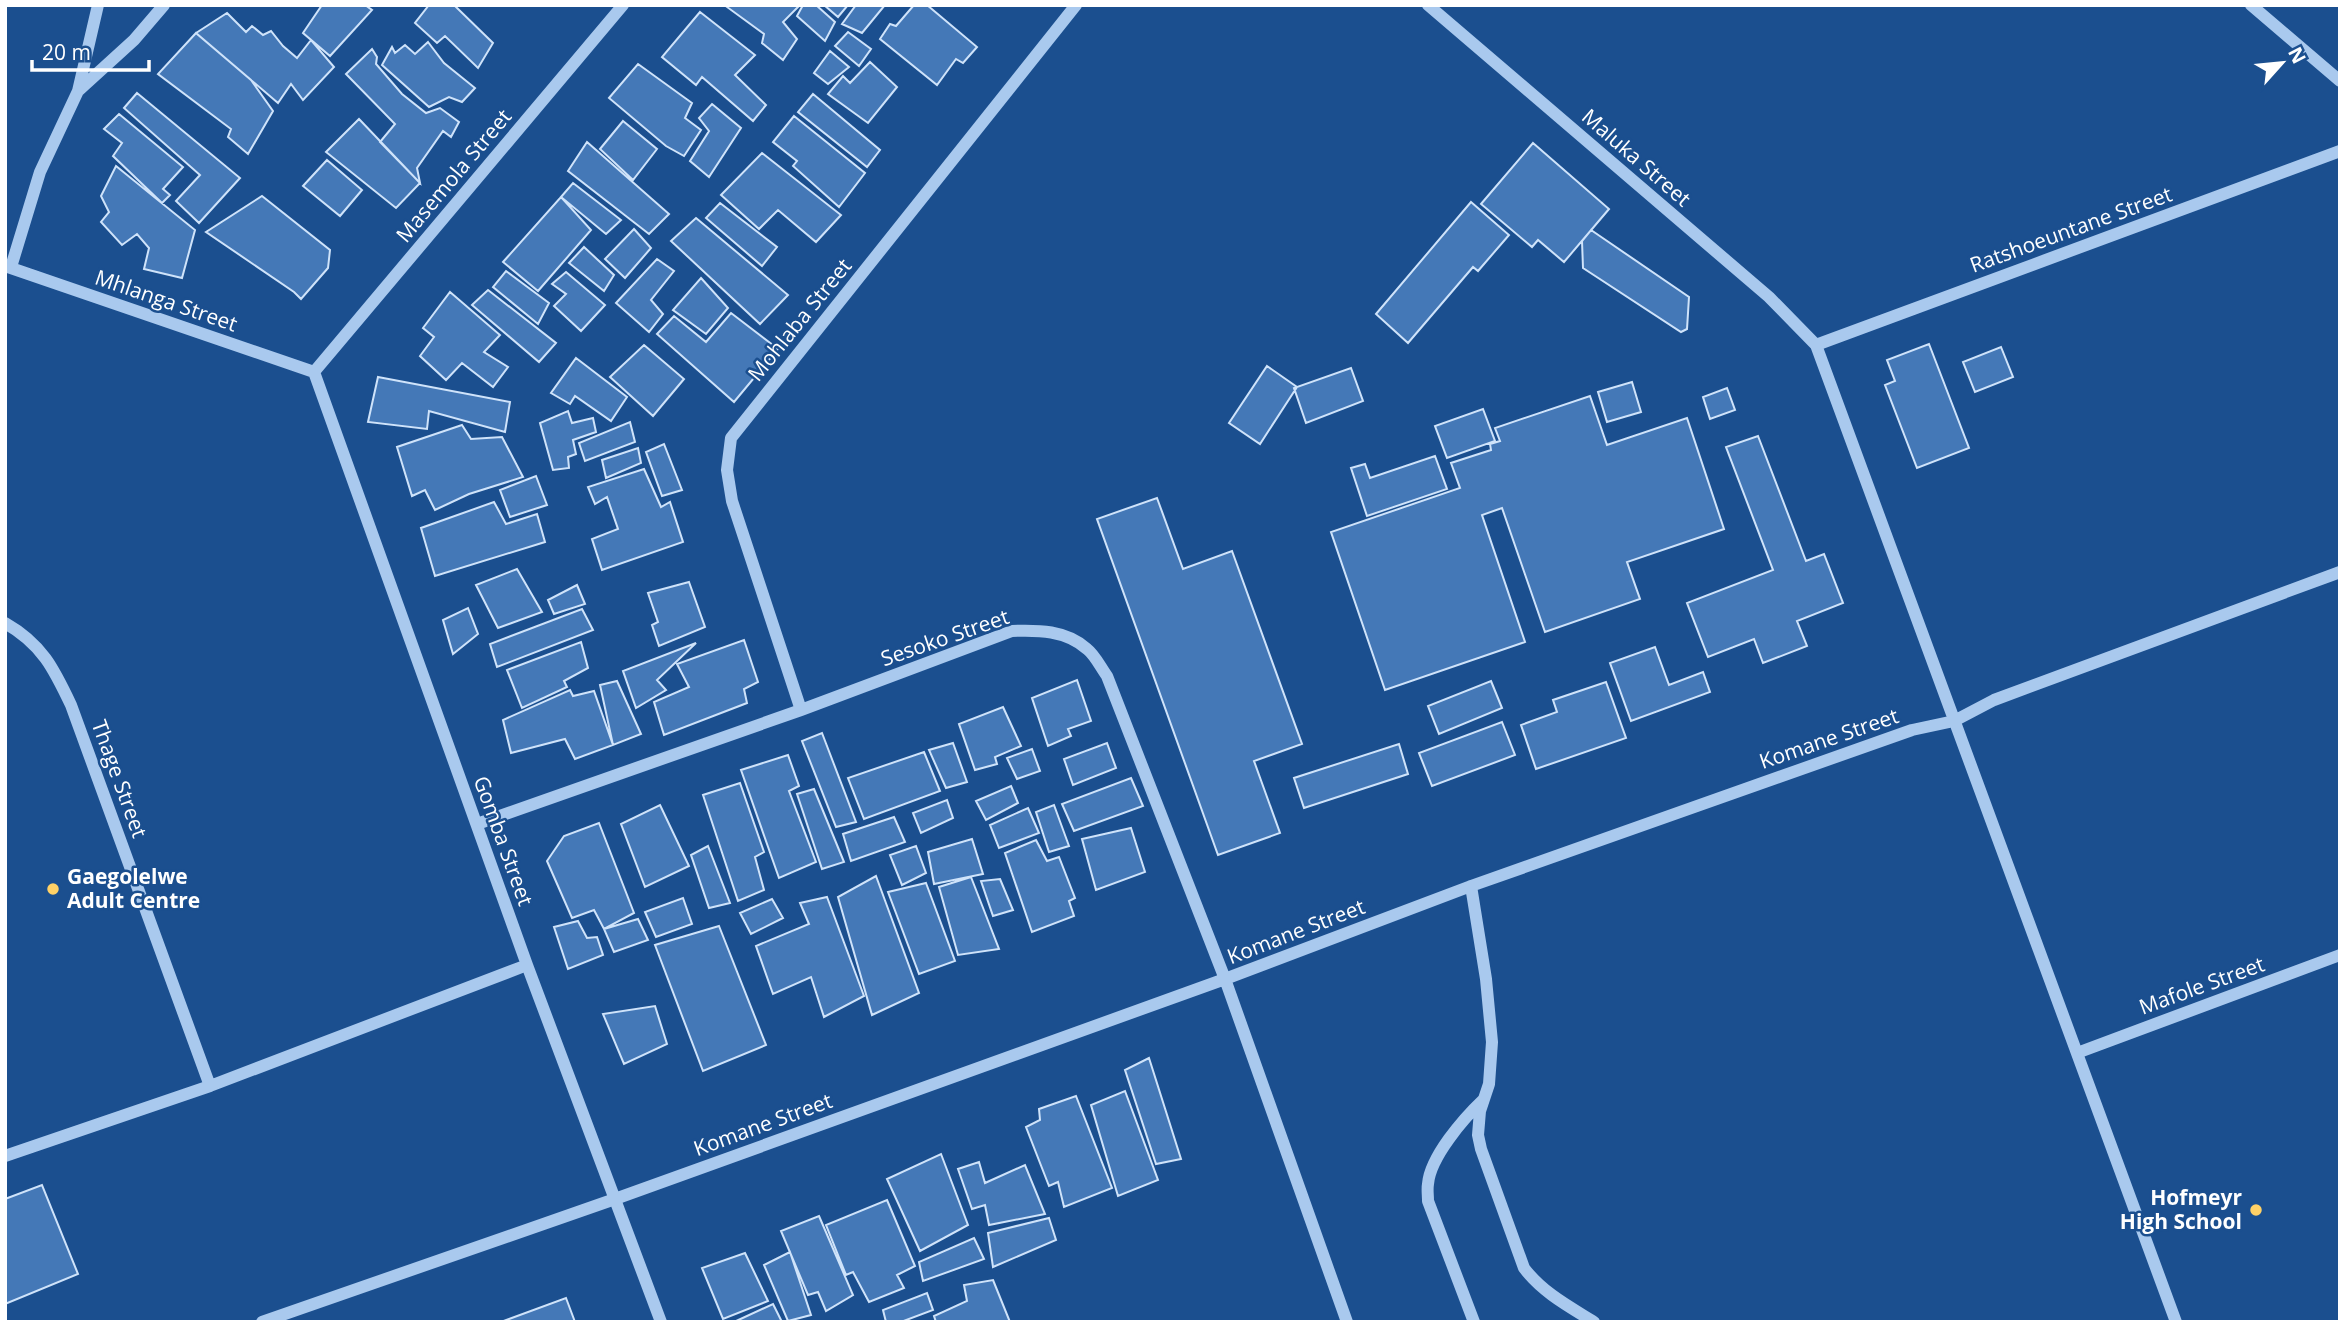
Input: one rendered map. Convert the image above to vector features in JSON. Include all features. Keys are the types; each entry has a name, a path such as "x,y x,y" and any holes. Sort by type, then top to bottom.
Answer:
{"street":[{"path":"8,266 40,172 78,91 98,5"},
{"path":"78,91 134,40 164,5"},
{"name":"Masemola Street","path":"314,372 623,5"},
{"name":"Mohlaba Street","path":"801,710 733,501 727,470 731,438 1076,5"},
{"name":"Maluka Street","path":"1428,5 1769,297 1816,345"},
{"path":"2251,5 2340,81"},
{"name":"Ratshoeuntane Street","path":"1816,345 2340,151"},
{"name":"Mhlanga Street","path":"8,266 314,372"},
{"path":"1816,345 2176,1322"},
{"name":"Gomba Street","path":"314,372 527,965 661,1322"},
{"name":"Komane Street","path":"262,1322 615,1199 1225,979 1471,886 1912,730 1954,721 1994,700 2340,572"},
{"name":"Thage Street","path":"5,623 41,650 57,674 71,705 209,1086"},
{"name":"Sesoko Street","path":"477,824 801,710 1012,631 1044,630 1067,636 1088,649 1107,676 1225,979 1347,1322"},
{"path":"1471,886 1486,979 1492,1042 1489,1084 1480,1111 1478,1135 1481,1149 1524,1268 1532,1279 1552,1296 1594,1322"},
{"name":"Mafole Street","path":"2077,1053 2340,955"},
{"path":"5,1156 209,1086 527,965"},
{"path":"1474,1322 1428,1200 1427,1182 1436,1161 1466,1116 1485,1098"}],"building":[{"path":"322,5 365,5 372,10 330,56 303,33"},
{"path":"429,5 454,5 493,43 478,68 445,36 437,43 415,23"},
{"path":"800,5 783,22 797,39 783,60 762,43 764,34 727,7"},
{"path":"803,5 816,5 835,22 825,41 797,16"},
{"path":"824,5 848,5 838,17"},
{"path":"856,5 885,5 862,33 842,24"},
{"path":"914,5 927,5 977,47 963,63 956,59 937,85 880,39 890,24 896,26"},
{"path":"700,12 755,55 735,75 766,105 753,121 702,77 696,85 662,57"},
{"path":"227,13 246,32 252,26 263,35 271,31 297,58 311,40 334,67 303,100 291,84 278,103 196,33"},
{"path":"848,32 871,49 859,66 835,46"},
{"path":"196,33 251,80 273,111 248,154 228,137 231,129 158,74"},
{"path":"428,42 444,63 475,88 462,102 449,97 429,107 382,65 392,47 395,53 405,45 415,54"},
{"path":"372,49 377,57 376,64 402,94 426,113 440,108 459,122 451,137 443,131 417,168 420,183 380,142 395,124 346,74"},
{"path":"830,51 849,67 828,84 814,73"},
{"path":"870,62 897,87 868,123 828,94 843,76 850,83"},
{"path":"638,64 692,103 685,118 701,130 684,156 666,146 609,98"},
{"path":"137,93 240,178 199,223 176,201 200,175 124,108"},
{"path":"813,94 880,150 867,167 798,112"},
{"path":"712,104 741,128 709,177 690,161 709,131 699,118"},
{"path":"119,114 183,167 163,189 170,195 162,203 113,156 122,143 104,129"},
{"path":"794,116 865,173 839,207 793,166 797,161 773,142"},
{"path":"359,119 420,183 396,208 326,152"},
{"path":"623,121 657,149 633,180 600,149"},
{"path":"587,142 669,214 649,234 568,171"},
{"path":"1533,143 1609,209 1564,262 1538,240 1532,247 1481,204"},
{"path":"762,153 841,215 816,242 778,210 759,229 721,195"},
{"path":"327,160 362,190 340,216 303,186"},
{"path":"116,166 195,230 182,278 144,269 149,248 137,234 122,245 101,222 109,212 101,196"},
{"path":"573,183 621,220 606,234 561,197"},
{"path":"262,196 330,250 328,268 301,299 206,232"},
{"path":"561,197 591,230 538,291 503,262"},
{"path":"1471,202 1509,235 1478,271 1473,267 1408,343 1376,314"},
{"path":"720,203 777,247 762,266 706,218"},
{"path":"696,218 788,295 760,324 671,241"},
{"path":"634,229 651,248 625,278 605,259"},
{"path":"1591,230 1689,297 1687,329 1681,332 1583,268 1582,241"},
{"path":"584,247 614,275 604,291 569,263"},
{"path":"657,259 674,271 651,300 663,314 649,332 616,303"},
{"path":"506,271 549,303 538,324 493,287"},
{"path":"566,272 605,305 581,331 554,306 566,294 552,284"},
{"path":"701,278 728,308 706,334 673,310"},
{"path":"488,290 556,343 539,362 472,305"},
{"path":"450,292 500,335 484,352 508,367 493,387 462,363 446,380 420,356 434,337 423,328"},
{"path":"731,313 778,349 734,402 657,334 674,316 706,342"},
{"path":"1929,344 1969,448 1917,468 1885,385 1895,381 1887,360"},
{"path":"644,345 684,379 653,416 610,377"},
{"path":"2001,347 2013,377 1975,392 1963,362"},
{"path":"576,358 627,397 611,421 575,396 570,404 551,393"},
{"path":"1267,366 1297,387 1260,444 1229,423"},
{"path":"1351,368 1363,401 1306,423 1294,388"},
{"path":"378,377 510,402 505,432 429,411 427,429 368,422"},
{"path":"1632,382 1641,412 1607,422 1598,392"},
{"path":"1727,388 1735,410 1710,419 1703,397"},
{"path":"1590,396 1607,445 1687,418 1724,529 1627,562 1640,599 1545,632 1502,508 1482,515 1525,642 1385,690 1331,532 1460,488 1451,463 1491,450 1490,444 1500,441 1495,428"},
{"path":"1483,409 1495,441 1447,458 1435,426"},
{"path":"568,411 572,423 593,418 596,432 573,440 576,454 568,457 569,468 553,470 540,423"},
{"path":"630,422 635,442 585,461 579,443"},
{"path":"462,425 471,439 502,437 523,477 469,494 435,510 425,490 412,496 397,447"},
{"path":"1758,436 1806,561 1824,554 1843,603 1797,621 1807,646 1763,663 1754,639 1708,657 1687,603 1773,570 1726,447"},
{"path":"664,444 682,490 662,496 646,452"},
{"path":"638,448 641,463 606,478 602,460"},
{"path":"1435,456 1447,489 1367,516 1351,468 1365,464 1370,478"},
{"path":"644,469 661,507 670,502 683,542 602,570 592,539 618,529 607,497 595,504 588,487"},
{"path":"536,476 547,505 510,517 500,490"},
{"path":"1157,498 1183,569 1232,551 1302,744 1254,761 1280,833 1218,855 1097,519"},
{"path":"494,502 506,524 537,514 545,542 435,576 421,528"},
{"path":"517,569 542,612 498,628 476,585"},
{"path":"689,582 705,627 659,646 652,625 658,622 648,593"},
{"path":"577,585 585,604 554,614 548,600"},
{"path":"468,608 478,634 453,654 443,620"},
{"path":"582,609 593,630 497,667 490,644"},
{"path":"744,640 758,682 744,689 747,703 664,735 654,702 689,687 677,664"},
{"path":"581,642 588,668 564,681 567,687 522,708 507,670"},
{"path":"696,643 657,680 666,690 636,708 623,671"},
{"path":"1655,647 1669,685 1703,672 1710,692 1631,721 1610,663"},
{"path":"1077,680 1091,721 1068,729 1071,736 1048,746 1032,698"},
{"path":"617,681 641,734 613,745 600,685"},
{"path":"1491,681 1502,708 1439,734 1428,706"},
{"path":"1606,682 1626,738 1536,769 1521,725 1557,712 1553,700"},
{"path":"570,690 573,696 594,691 613,745 575,759 565,739 511,753 503,720"},
{"path":"1003,707 1021,746 995,757 997,764 975,770 959,724"},
{"path":"1502,722 1515,755 1432,786 1419,753"},
{"path":"822,733 856,822 836,827 802,741"},
{"path":"953,743 967,782 946,788 929,750"},
{"path":"1107,743 1116,768 1073,785 1064,759"},
{"path":"1399,744 1408,774 1304,808 1294,778"},
{"path":"1032,749 1040,771 1017,779 1007,758"},
{"path":"924,752 940,791 864,819 848,778"},
{"path":"788,755 799,786 789,791 816,862 779,878 741,770"},
{"path":"1131,778 1143,806 1074,831 1062,804"},
{"path":"740,783 764,852 755,857 764,890 738,901 703,795"},
{"path":"1011,786 1018,803 986,820 976,801"},
{"path":"814,789 844,862 822,869 797,794"},
{"path":"947,800 953,818 921,833 913,813"},
{"path":"660,805 689,866 645,887 621,824"},
{"path":"1054,805 1069,846 1049,852 1036,812"},
{"path":"1028,808 1039,833 999,848 990,825"},
{"path":"894,817 905,842 851,861 843,834"},
{"path":"599,823 634,913 604,929 594,910 572,918 547,861 564,836"},
{"path":"1131,828 1145,872 1096,890 1082,839"},
{"path":"972,839 983,874 934,884 928,852"},
{"path":"1036,840 1047,861 1059,857 1075,898 1069,901 1074,916 1032,932 1005,853"},
{"path":"708,846 730,903 709,908 691,855"},
{"path":"916,846 926,873 902,885 890,855"},
{"path":"876,876 919,993 872,1015 838,897"},
{"path":"971,877 999,949 958,955 939,887"},
{"path":"1000,879 1013,910 993,916 981,881"},
{"path":"926,883 955,961 919,974 888,892"},
{"path":"827,897 864,996 824,1017 811,977 773,994 756,946 809,924 800,903"},
{"path":"683,898 692,924 656,937 645,912"},
{"path":"772,899 783,918 751,934 740,913"},
{"path":"638,919 648,940 614,952 604,929"},
{"path":"578,921 587,938 597,937 603,955 568,969 554,927"},
{"path":"719,926 766,1045 703,1071 655,945"},
{"path":"655,1006 667,1044 624,1064 603,1014"},
{"path":"1149,1058 1181,1159 1156,1164 1125,1070"},
{"path":"1125,1091 1158,1180 1118,1196 1091,1105"},
{"path":"1076,1096 1112,1188 1064,1207 1058,1182 1049,1186 1026,1127 1040,1120 1039,1109"},
{"path":"941,1154 968,1225 920,1251 887,1179"},
{"path":"979,1162 985,1183 1025,1165 1045,1214 989,1225 985,1205 972,1209 958,1169"},
{"path":"42,1185 78,1274 5,1304 5,1199"},
{"path":"887,1200 915,1266 897,1275 904,1288 869,1302 853,1272 846,1275 826,1225"},
{"path":"819,1216 853,1295 826,1311 818,1292 808,1295 781,1231"},
{"path":"1049,1218 1056,1240 993,1267 988,1233"},
{"path":"974,1238 984,1259 923,1281 919,1262"},
{"path":"790,1252 811,1315 788,1321 764,1265"},
{"path":"745,1253 768,1301 723,1319 702,1268"},
{"path":"993,1280 1010,1322 936,1322 934,1316 967,1301 964,1285"},
{"path":"927,1293 933,1310 901,1322 886,1322 883,1310"},
{"path":"566,1298 575,1322 501,1322"},
{"path":"773,1304 782,1322 734,1322"}],"place":[{"name":"Gaegolelwe Adult Centre","path":"53,889"},
{"name":"Hofmeyr High School","path":"2256,1210"}]}
